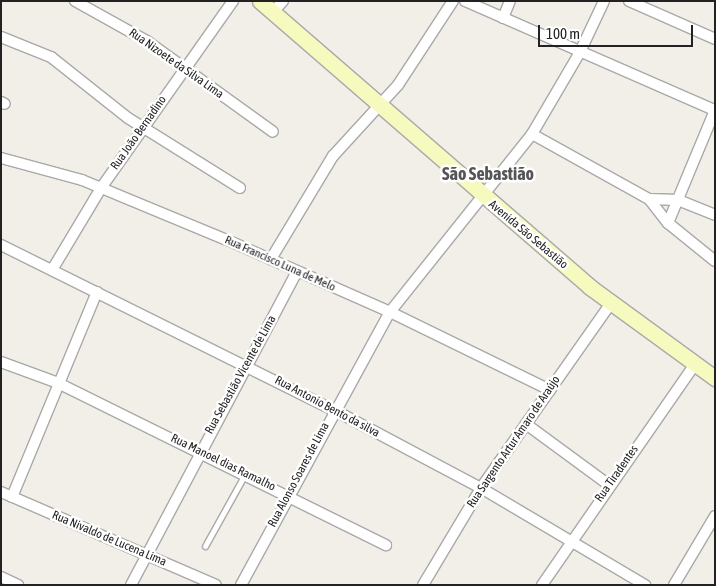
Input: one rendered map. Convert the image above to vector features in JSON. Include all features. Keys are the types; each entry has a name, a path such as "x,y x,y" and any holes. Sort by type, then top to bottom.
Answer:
{"main road":[{"name":"Avenida São Sebastião","path":"260,1 278,7 377,105 482,196 611,303 715,378"}],"street":[{"name":"Rua Nizoete da Silva Lima","path":"75,1 146,41 183,70 273,132"},
{"name":"Rua João Bernadino","path":"52,270 101,188 233,1"},
{"path":"271,259 333,156 413,64 452,1"},
{"path":"465,1 579,54 715,110 668,223"},
{"path":"503,18 510,1"},
{"name":"Rua Alonso Soares de Lima","path":"241,585 287,494 390,312 532,134 579,54 604,1"},
{"path":"629,1 715,39"},
{"path":"1,37 52,57 128,118 144,125 240,188"},
{"path":"532,134 649,199 668,223 715,262"},
{"name":"Rua Francisco Luna de Melo","path":"1,158 61,172 271,259 390,312 550,390"},
{"path":"649,199 678,200 715,215"},
{"name":"Rua Antonio Bento da silva","path":"1,245 334,410 481,488 569,543 645,585"},
{"name":"Rua Sebastião Vicente de Lima","path":"131,585 199,451 297,272"},
{"path":"12,497 97,292"},
{"name":"Rua Sargento Artur Amaro de Araújo","path":"424,585 481,488 611,303"},
{"name":"Rua Manoel dias Ramalho","path":"1,362 58,384 199,451 386,545"},
{"name":"Rua Tiradentes","path":"542,585 569,543 695,364"},
{"path":"526,424 609,486"},
{"name":"Rua Nivaldo de Lucena Lima","path":"1,492 216,585"},
{"path":"674,585 715,516"},
{"path":"1,577 18,585"}],"lane":[{"path":"205,546 245,474"}],"district":[{"name":"São Sebastião","path":"488,174"}]}
